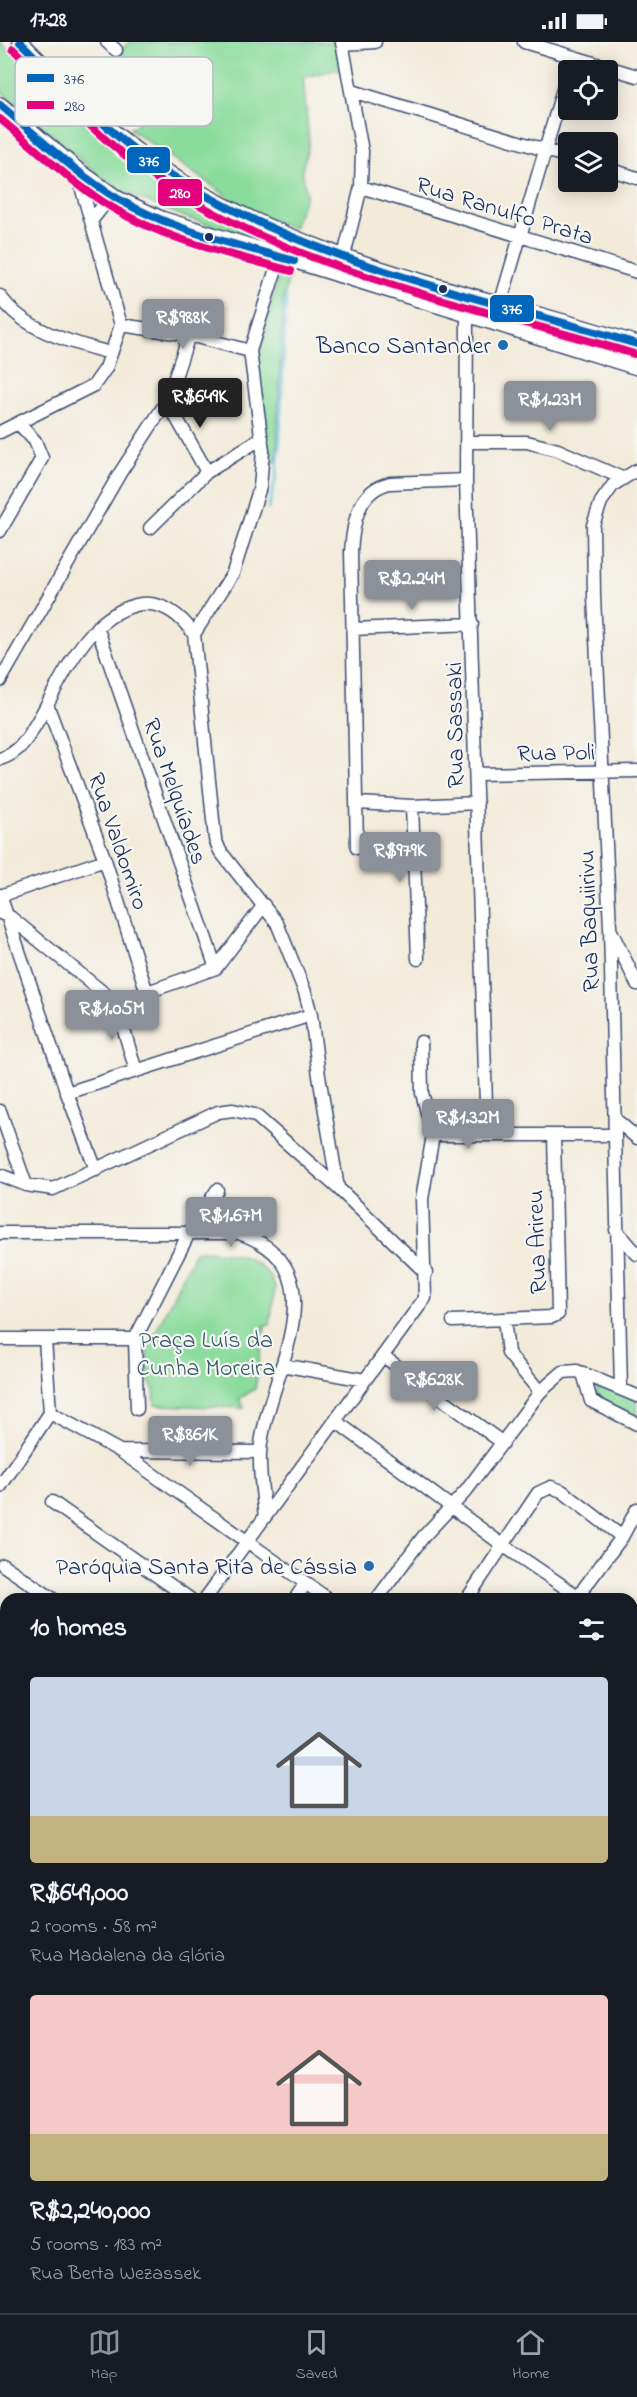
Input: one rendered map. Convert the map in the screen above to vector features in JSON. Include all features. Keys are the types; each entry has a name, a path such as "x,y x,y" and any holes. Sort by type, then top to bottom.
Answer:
{"main road":[{"path":"20,42 36,57"},
{"path":"0,105 15,118"},
{"path":"25,126 76,170 118,199 169,222 637,367"},
{"path":"109,126 154,164 219,204 286,237 500,305 637,344"}],"street":[{"path":"339,276 342,256 361,188 362,151 342,43 375,42"},
{"path":"524,42 637,76"},
{"path":"352,91 558,154"},
{"path":"500,305 558,107"},
{"path":"0,432 89,389 102,377 121,325 76,170"},
{"path":"618,172 637,178"},
{"name":"Rua Ranulfo Prata","path":"361,188 637,272"},
{"path":"91,221 103,206 118,199"},
{"path":"194,634 228,584 260,487 264,462 250,351 286,237"},
{"path":"0,296 4,311 63,339 110,352"},
{"name":"Rua Sassaki","path":"467,315 466,480 487,1134"},
{"path":"121,325 189,335 250,351"},
{"path":"0,681 120,473 167,401 189,335"},
{"path":"167,401 207,472"},
{"path":"0,531 42,458 39,448 19,424"},
{"path":"150,528 207,472 262,438"},
{"path":"466,442 534,444 558,450 622,478"},
{"name":"Rua Baquiirivu","path":"621,1389 610,927 594,597 593,525 605,495 622,478 637,470"},
{"path":"357,848 352,534 357,513 368,495 378,487 390,483 466,480"},
{"path":"0,759 12,754 25,743 73,659 97,627 118,611 140,604 153,604 179,616 194,634 216,839 220,851 264,905 282,932 311,1015 318,1076 338,1188"},
{"path":"353,629 472,624"},
{"name":"Rua Melquíades","path":"97,627 216,968"},
{"name":"Rua Valdomiro","path":"47,704 105,860 147,993"},
{"name":"Rua Poli","path":"477,774 637,771"},
{"path":"357,803 411,806 477,803"},
{"path":"411,806 418,959"},
{"path":"96,1170 67,1093 0,895 105,860"},
{"path":"116,1004 216,968 264,905"},
{"path":"5,915 116,1004 136,1071"},
{"path":"610,927 637,984"},
{"path":"22,957 41,942"},
{"path":"67,1093 311,1015"},
{"path":"209,1593 337,1422 424,1298 426,1274 423,1188 434,1135 422,1093 421,1042"},
{"path":"0,1174 26,1185 53,1189 218,1112 239,1110 255,1115 338,1188 426,1274"},
{"path":"0,1111 26,1185"},
{"path":"615,1119 637,1138"},
{"path":"434,1135 615,1135"},
{"name":"Rua Arireu","path":"453,1321 552,1317 559,1311 554,1135"},
{"path":"138,1410 135,1339 189,1233 217,1190"},
{"path":"616,1230 637,1254"},
{"path":"0,1233 238,1233 259,1240 274,1251 291,1276 295,1300 282,1365 260,1452 265,1517"},
{"path":"504,1319 508,1353 540,1392"},
{"path":"0,1339 135,1339"},
{"path":"0,1487 50,1413 45,1339"},
{"path":"383,1356 503,1443"},
{"path":"282,1365 365,1380"},
{"path":"381,1593 423,1537 503,1443 540,1392 564,1372 572,1370 583,1373 637,1396"},
{"path":"583,1373 591,1401 637,1424"},
{"path":"50,1413 120,1451 320,1593"},
{"path":"337,1422 504,1546 561,1593"},
{"path":"120,1451 260,1452"},
{"path":"471,1593 504,1546 530,1502 538,1493 551,1487 562,1491 622,1538"},
{"path":"52,1502 181,1593"},
{"path":"583,1593 622,1538 637,1509"},
{"path":"3,1565 44,1593"},
{"path":"298,1593 306,1582"}],"green space":[{"path":"0,42 16,57 15,103 0,90"},
{"path":"129,42 338,42 344,68 303,77 309,143 302,169 306,195 293,228 255,215 130,129 134,126 213,126 213,57 116,57"},
{"path":"42,126 92,126 135,165 202,207 272,241 273,245 187,218 113,187"},
{"path":"282,261 293,266 283,298 276,462 267,462 257,361"},
{"name":"Praça Luís da Cunha Moreira","path":"195,1251 220,1252 242,1256 253,1261 262,1267 275,1288 270,1325 265,1325 255,1389 239,1399 244,1408 155,1405 154,1390 148,1379 147,1350"},
{"path":"595,1382 637,1398 637,1422 598,1398"}],"waterway":[{"path":"268,509 276,478 279,451 286,295"}],"transit line":[{"name":"376","path":"20,42 35,57"},
{"name":"280","path":"13,49 21,57"},
{"name":"376","path":"0,105 15,118"},
{"name":"280","path":"0,119 82,187 132,219 198,245 291,271"},
{"name":"376","path":"25,126 102,189 139,210 182,228 294,261"},
{"name":"280","path":"91,126 147,172 202,206 260,236 383,282 634,354"},
{"name":"376","path":"107,126 154,164 209,198 327,251 450,291 637,344"}],"place":[{"name":"Banco Santander","path":"503,345"},
{"name":"Paróquia Santa Rita de Cássia","path":"369,1566"}]}
